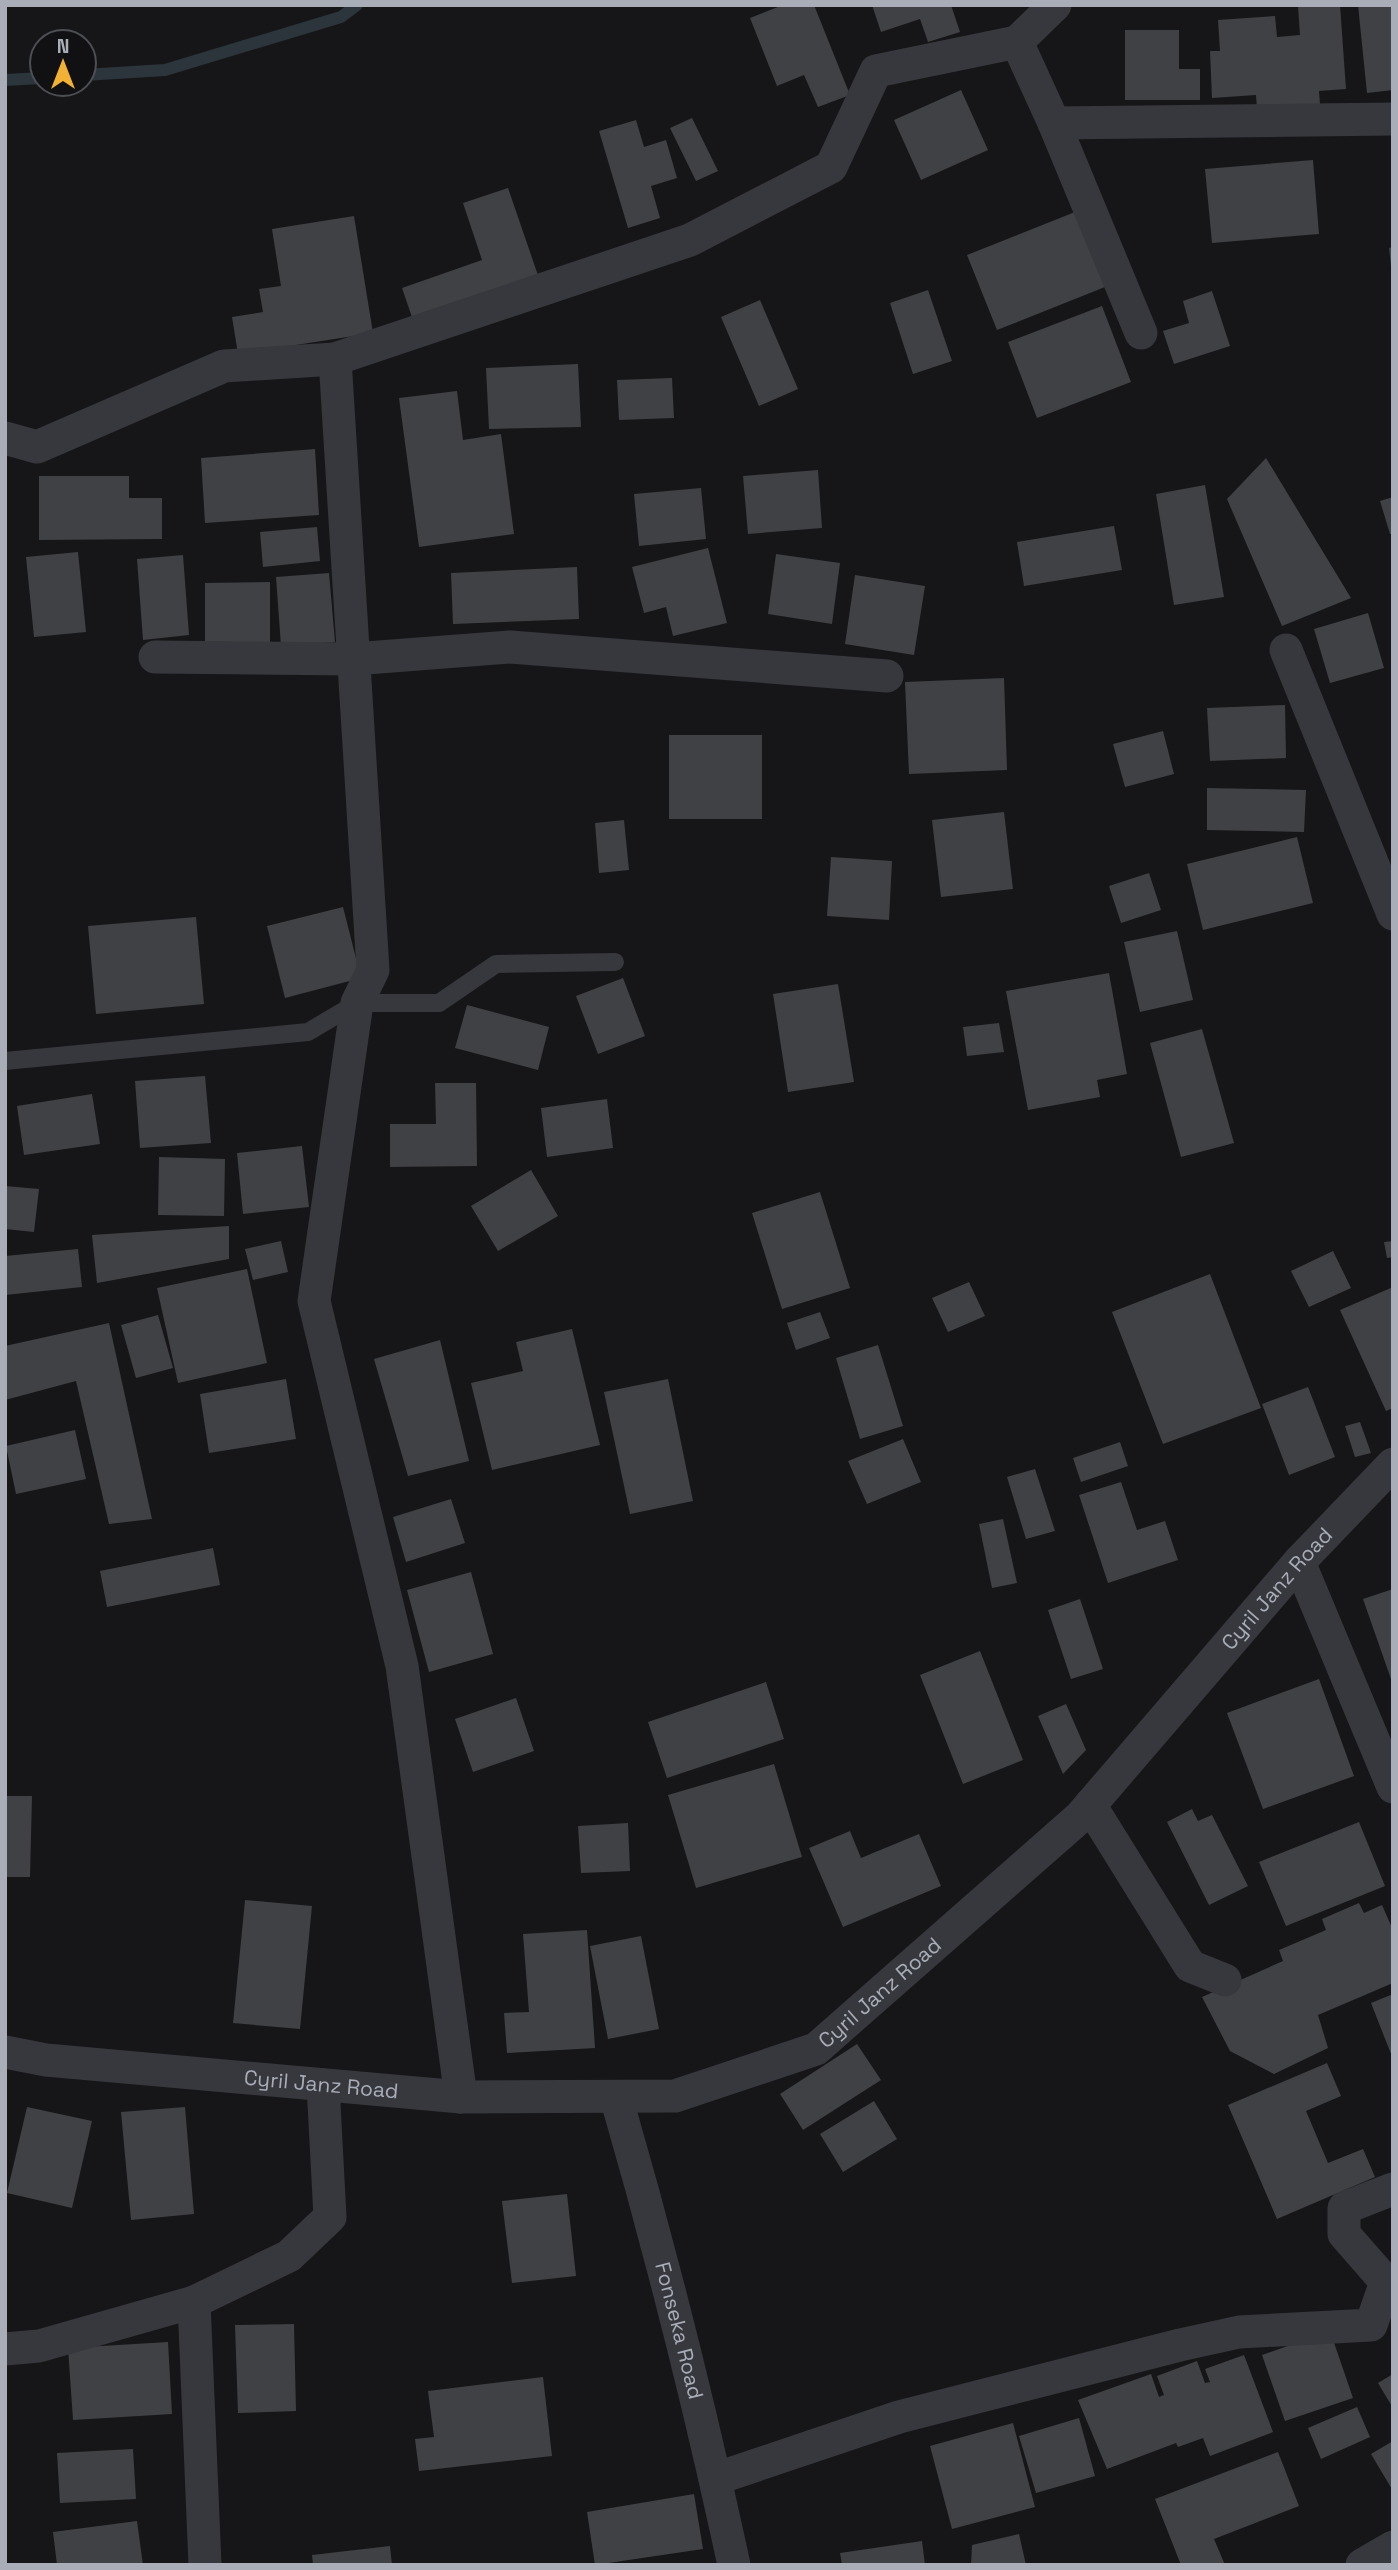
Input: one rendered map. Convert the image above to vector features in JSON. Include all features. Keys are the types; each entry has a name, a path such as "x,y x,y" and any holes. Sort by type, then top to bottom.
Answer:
{"street":[{"path":"5,438 37,447 224,366 335,359 690,240 831,167 876,71 1017,42 1055,5"},
{"path":"1017,42 1054,123 1141,333"},
{"path":"1054,123 1393,118"},
{"path":"335,359 373,970 357,1003 314,1301 402,1666 461,2097"},
{"path":"155,657 353,659 510,647 887,676"},
{"path":"1286,650 1393,914"},
{"name":"Cyril Janz Road","path":"5,2052 46,2060 461,2097 616,2097 675,2096 816,2049 1080,1817 1299,1562 1393,1464"},
{"path":"1299,1562 1393,1787"},
{"path":"1090,1805 1190,1966 1225,1980"},
{"path":"5,2349 39,2346 194,2302 289,2256 330,2217 323,2085"},
{"name":"Fonseka Road","path":"616,2097 655,2231 734,2565"},
{"path":"715,2479 899,2417 1181,2345 1239,2332 1371,2325 1387,2282 1344,2234 1344,2208 1393,2189"},
{"path":"194,2302 205,2565"},
{"path":"1362,2565 1393,2547"}],"lane":[{"path":"5,1060 308,1032 357,1003 439,1003 496,964 615,962"}],"building":[{"path":"783,5 814,5 850,95 818,107 804,75 777,86 750,18"},
{"path":"872,5 951,5 960,32 928,42 920,19 881,32"},
{"path":"1340,5 1346,89 1319,91 1320,105 1257,109 1256,95 1212,98 1210,51 1220,51 1218,20 1275,16 1277,37 1300,35 1298,6"},
{"path":"1358,5 1393,5 1393,90 1367,93"},
{"path":"1125,30 1179,30 1179,69 1200,69 1200,100 1125,100"},
{"path":"961,90 988,150 921,180 894,120"},
{"path":"692,118 718,171 696,181 670,128"},
{"path":"636,120 644,147 666,140 677,178 651,186 660,218 628,228 599,131"},
{"path":"1313,160 1319,234 1212,243 1205,169"},
{"path":"508,188 541,284 415,326 402,288 482,260 463,203"},
{"path":"1075,212 1105,287 997,330 967,255"},
{"path":"354,216 373,333 238,354 232,317 263,312 259,289 281,286 272,229"},
{"path":"1393,247 1393,266 1391,266 1389,248"},
{"path":"928,290 952,361 913,374 890,303"},
{"path":"1212,291 1230,346 1174,364 1163,331 1189,323 1183,301"},
{"path":"760,300 798,389 759,406 721,317"},
{"path":"1102,306 1131,382 1037,418 1008,342"},
{"path":"578,364 581,427 489,429 486,368"},
{"path":"672,378 674,418 619,420 617,380"},
{"path":"457,391 463,440 501,434 514,534 419,547 399,398"},
{"path":"315,449 319,515 205,523 201,458"},
{"path":"1266,458 1351,598 1282,626 1227,499"},
{"path":"818,470 822,528 748,534 743,476"},
{"path":"39,476 129,476 129,498 162,498 162,539 39,540"},
{"path":"1205,485 1224,597 1174,605 1156,494"},
{"path":"701,488 706,539 639,546 634,494"},
{"path":"1393,497 1393,534 1390,534 1380,501"},
{"path":"1114,526 1122,570 1024,586 1017,542"},
{"path":"317,527 320,561 263,567 260,532"},
{"path":"708,548 727,623 673,636 666,607 644,613 632,567"},
{"path":"78,552 86,632 34,637 26,557"},
{"path":"776,554 840,563 832,624 768,614"},
{"path":"183,555 189,635 143,640 137,559"},
{"path":"577,567 579,619 453,624 451,573"},
{"path":"329,573 335,642 281,646 276,577"},
{"path":"855,575 925,586 914,655 845,644"},
{"path":"270,582 270,642 205,643 205,583"},
{"path":"1368,613 1384,668 1330,683 1314,629"},
{"path":"1004,678 1007,770 909,774 905,682"},
{"path":"1285,705 1286,758 1210,761 1207,708"},
{"path":"1163,731 1174,774 1125,787 1113,744"},
{"path":"669,735 762,735 762,819 669,819"},
{"path":"1207,788 1306,790 1304,832 1207,830"},
{"path":"1004,812 1013,889 941,897 932,820"},
{"path":"624,820 629,870 599,873 595,823"},
{"path":"1297,837 1313,903 1203,930 1187,864"},
{"path":"831,857 892,861 889,920 827,916"},
{"path":"1149,873 1161,910 1121,923 1109,886"},
{"path":"343,907 361,978 285,998 267,926"},
{"path":"196,917 204,1004 96,1014 88,926"},
{"path":"1177,931 1193,1000 1140,1012 1124,942"},
{"path":"1109,973 1127,1074 1097,1080 1100,1097 1028,1110 1006,991"},
{"path":"623,978 645,1036 598,1054 576,996"},
{"path":"838,984 854,1082 788,1092 773,994"},
{"path":"467,1005 549,1027 538,1070 455,1048"},
{"path":"999,1023 1004,1052 967,1056 963,1027"},
{"path":"1202,1029 1234,1143 1181,1157 1150,1043"},
{"path":"205,1076 211,1143 140,1148 135,1081"},
{"path":"435,1083 476,1083 477,1166 390,1167 390,1124 436,1124"},
{"path":"92,1094 100,1144 24,1155 17,1106"},
{"path":"607,1099 613,1148 547,1157 541,1108"},
{"path":"302,1146 309,1207 243,1214 237,1153"},
{"path":"159,1157 225,1159 224,1216 158,1215"},
{"path":"531,1170 558,1216 498,1251 471,1206"},
{"path":"5,1186 39,1189 34,1232 5,1229"},
{"path":"820,1192 850,1288 782,1309 752,1213"},
{"path":"229,1226 229,1259 97,1283 92,1235"},
{"path":"281,1241 288,1272 253,1280 245,1249"},
{"path":"1393,1241 1393,1257 1387,1258 1384,1242"},
{"path":"78,1249 82,1287 5,1295 5,1256"},
{"path":"1333,1251 1351,1288 1309,1307 1291,1271"},
{"path":"247,1269 267,1363 178,1383 157,1288"},
{"path":"1210,1274 1261,1408 1163,1444 1112,1312"},
{"path":"969,1282 985,1316 948,1332 932,1298"},
{"path":"1393,1287 1393,1408 1386,1411 1340,1310"},
{"path":"820,1312 830,1338 796,1350 787,1323"},
{"path":"158,1315 173,1368 136,1378 121,1325"},
{"path":"109,1323 152,1519 109,1524 76,1381 5,1400 5,1346"},
{"path":"572,1329 600,1445 492,1470 471,1383 523,1371 516,1342"},
{"path":"440,1340 469,1461 408,1476 374,1359"},
{"path":"878,1345 903,1426 860,1439 836,1358"},
{"path":"286,1379 296,1439 209,1453 200,1394"},
{"path":"668,1379 693,1501 630,1514 604,1392"},
{"path":"1308,1387 1335,1457 1289,1475 1262,1404"},
{"path":"1360,1422 1371,1453 1355,1457 1345,1426"},
{"path":"75,1430 86,1479 16,1494 6,1446"},
{"path":"903,1439 921,1482 867,1504 848,1461"},
{"path":"1120,1442 1128,1466 1081,1482 1073,1458"},
{"path":"1035,1469 1055,1531 1026,1539 1007,1477"},
{"path":"1121,1482 1137,1530 1165,1521 1178,1560 1108,1583 1079,1495"},
{"path":"451,1499 465,1543 406,1562 393,1517"},
{"path":"1003,1519 1017,1583 992,1588 979,1524"},
{"path":"213,1548 220,1585 107,1607 100,1571"},
{"path":"471,1572 493,1654 429,1672 407,1590"},
{"path":"1393,1589 1393,1681 1392,1682 1363,1599"},
{"path":"1080,1599 1103,1669 1071,1679 1048,1610"},
{"path":"980,1651 1023,1760 963,1784 920,1675"},
{"path":"1319,1679 1354,1776 1263,1809 1227,1713"},
{"path":"766,1682 784,1739 667,1778 648,1722"},
{"path":"516,1698 534,1751 473,1772 455,1719"},
{"path":"1066,1704 1086,1750 1063,1774 1038,1716"},
{"path":"774,1764 802,1857 696,1888 668,1795"},
{"path":"5,1796 32,1796 30,1877 5,1877"},
{"path":"1192,1809 1198,1821 1212,1815 1248,1886 1209,1905 1167,1822"},
{"path":"1359,1822 1385,1886 1286,1926 1259,1862"},
{"path":"628,1823 630,1871 581,1873 578,1826"},
{"path":"850,1831 861,1858 919,1834 941,1886 843,1927 809,1848"},
{"path":"245,1900 312,1906 300,2029 233,2023"},
{"path":"1359,1903 1364,1913 1382,1905 1393,1930 1393,1983 1318,2015 1328,2048 1274,2074 1230,2051 1202,1997 1283,1961 1279,1950 1326,1930 1322,1919"},
{"path":"587,1930 595,2048 507,2053 504,2013 529,2012 523,1934"},
{"path":"641,1936 659,2029 608,2039 590,1946"},
{"path":"1393,1994 1393,2059 1371,2003"},
{"path":"857,2044 881,2080 803,2130 780,2094"},
{"path":"1327,2063 1341,2096 1306,2111 1328,2163 1363,2149 1375,2177 1277,2219 1228,2105"},
{"path":"874,2101 897,2139 843,2172 820,2134"},
{"path":"27,2107 92,2121 72,2208 7,2193"},
{"path":"185,2107 194,2214 131,2220 121,2112"},
{"path":"567,2194 576,2276 512,2283 502,2201"},
{"path":"294,2324 296,2411 238,2413 235,2325"},
{"path":"1330,2331 1353,2398 1285,2421 1262,2355"},
{"path":"168,2342 172,2414 73,2420 68,2348"},
{"path":"1244,2355 1273,2432 1210,2456 1203,2438 1178,2447 1176,2443 1107,2469 1078,2400 1151,2374 1159,2397 1164,2395 1157,2376 1197,2361 1205,2383 1210,2382 1205,2369"},
{"path":"1393,2374 1393,2408 1378,2383"},
{"path":"543,2377 552,2456 419,2471 415,2439 434,2437 428,2391"},
{"path":"1357,2407 1370,2437 1321,2459 1308,2428"},
{"path":"1079,2418 1095,2476 1036,2493 1019,2436"},
{"path":"1013,2423 1035,2507 952,2529 930,2446"},
{"path":"1393,2441 1393,2491 1371,2454"},
{"path":"133,2449 136,2499 60,2503 57,2453"},
{"path":"1278,2452 1299,2506 1214,2539 1225,2565 1181,2565 1155,2499"},
{"path":"694,2494 703,2549 595,2565 587,2512"},
{"path":"137,2521 143,2565 57,2565 53,2532"},
{"path":"1019,2534 1026,2565 971,2565 972,2545"},
{"path":"922,2541 925,2565 842,2565 840,2553"},
{"path":"390,2546 392,2565 313,2565 312,2555"}],"waterway":[{"path":"98,74 165,70 341,17 357,5"},
{"path":"5,80 28,79"}]}
